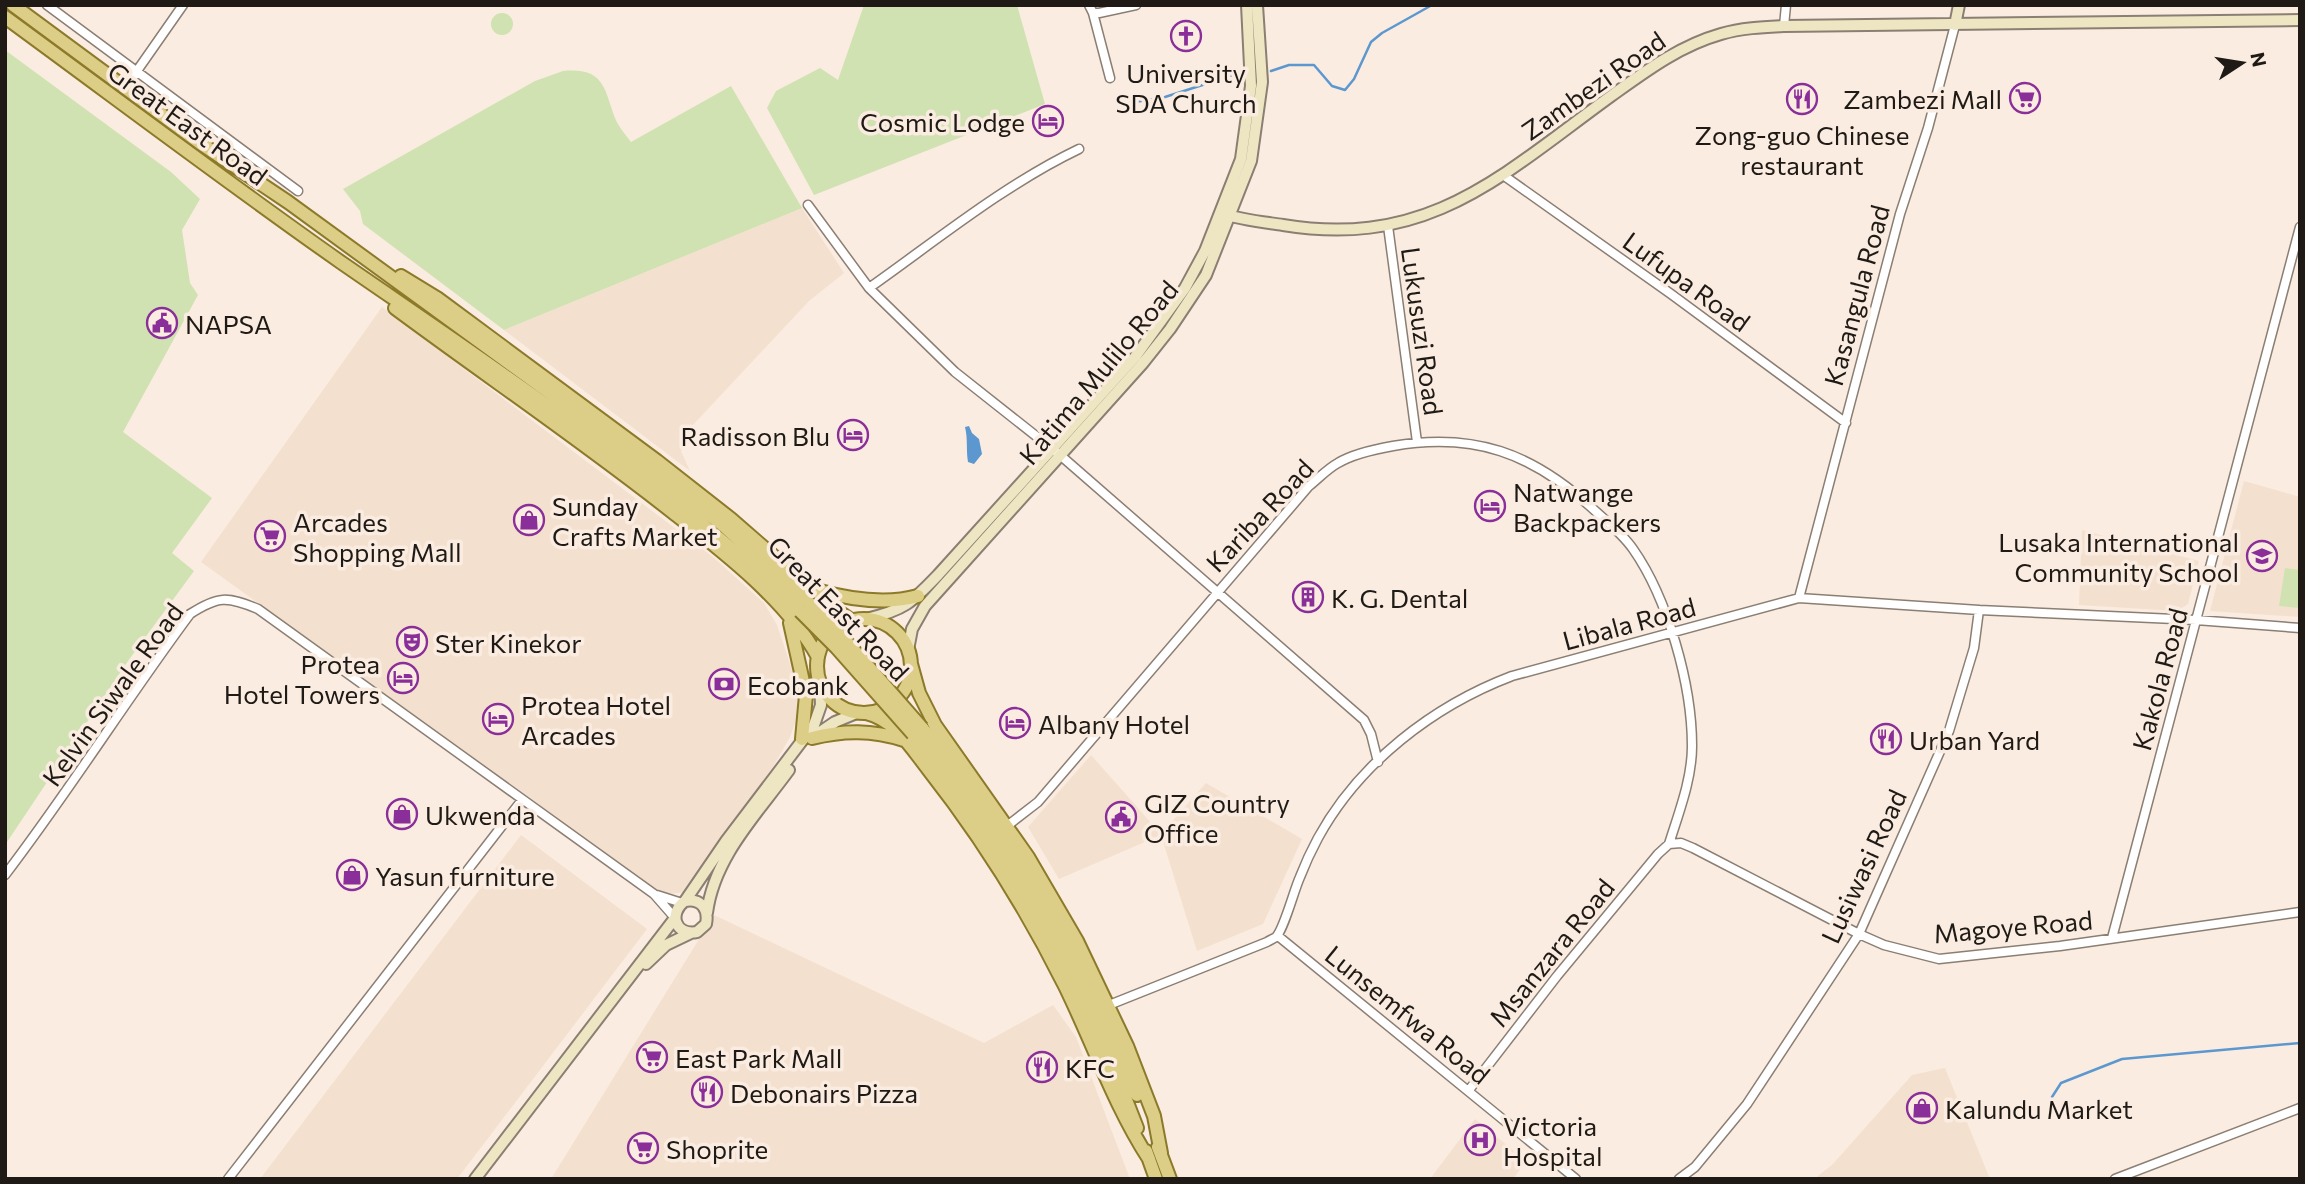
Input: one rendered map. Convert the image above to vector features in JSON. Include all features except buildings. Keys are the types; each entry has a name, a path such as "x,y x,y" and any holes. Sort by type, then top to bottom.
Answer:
{"main road":[{"name":"Great East Road","path":"13,5 200,143 288,202 611,438 724,526 804,606 836,647 913,734 990,839 1032,904 1058,950 1155,1156 1170,1179"},
{"name":"Katima Mulilo Road","path":"866,619 901,609 918,596 1170,329 1206,275 1226,215 1241,159 1247,122 1251,86 1247,5"},
{"name":"Katima Mulilo Road","path":"1226,215 1251,161 1259,113 1262,82 1257,5"},
{"name":"Kasangula Road","path":"1955,25 1959,5"},
{"name":"Great East Road","path":"5,17 275,215 614,453 804,606"},
{"name":"Zambezi Road","path":"1226,215 1328,230 1388,226 1451,205 1503,175 1641,74 1678,51 1722,34 1758,27 2300,20"},
{"name":"Great East Road","path":"326,230 342,237 437,298 617,430 731,519 832,607 851,620"},
{"name":"Great East Road","path":"346,265 353,277 601,455 725,554 752,578 806,638 818,657"},
{"name":"Katima Mulilo Road","path":"908,650 912,629 925,606 1056,451"},
{"path":"812,589 869,599 899,600 918,596"},
{"path":"788,618 797,646 806,695 807,739"},
{"path":"475,1179 618,989 675,918 678,907 726,841 807,739 835,722 862,712 882,709 895,701 908,680 911,664 901,636 889,626 866,619 851,620 829,634 818,657 821,705 819,715 807,739 724,860 715,877 706,924 702,929 666,945 618,989"},
{"name":"Great East Road","path":"911,664 919,693 935,725 1007,826 1050,893 1109,1005 1154,1116 1156,1179"},
{"path":"820,681 835,702 850,711 862,712"},
{"name":"Great East Road","path":"862,712 883,718 913,734"},
{"path":"807,739 834,733 868,731 913,734"},
{"path":"684,902 696,901 707,913"},
{"path":"675,918 678,927 691,933"}],"street":[{"path":"47,5 298,191"},
{"path":"125,88 183,5"},
{"path":"1110,78 1091,9 1136,5"},
{"path":"1784,26 1786,5"},
{"name":"Kasangula Road","path":"1800,598 1900,214 1928,128 1955,25"},
{"path":"869,288 976,212 1054,161 1079,149"},
{"name":"Lufupa Road","path":"1503,175 1846,422"},
{"path":"808,205 869,288 955,372 1056,451 1364,720 1371,734 1378,762"},
{"name":"Lukusuzi Road","path":"1388,226 1417,442"},
{"name":"Kakola Road","path":"2112,938 2300,227"},
{"name":"Kariba Road","path":"1007,826 1038,802 1309,486 1338,462 1382,448 1417,442 1464,442 1499,449 1529,461 1565,484 1621,535 1633,550 1657,595 1685,687 1692,746 1685,790 1669,844"},
{"name":"Kelvin Siwale Road","path":"5,876 48,820 116,715 190,614 221,598 236,600 258,609 654,894 675,918"},
{"name":"Libala Road","path":"1278,936 1299,878 1318,838 1362,776 1444,709 1479,688 1512,676 1800,598 2300,628"},
{"name":"Lusiwasi Road","path":"1679,1179 1695,1167 1747,1104 1859,934 1949,731 1974,648 1979,610"},
{"path":"228,1179 522,800"},
{"name":"Magoye Road","path":"1669,844 1681,843 1693,848 1884,945 1940,959 2300,912"},
{"name":"Msanzara Road","path":"1469,1090 1557,976 1669,844"},
{"name":"Kelvin Siwale Road","path":"654,894 684,902"},
{"path":"1109,1005 1278,936"},
{"name":"Lunsemfwa Road","path":"1278,936 1576,1179"},
{"path":"2115,1179 2300,1108"}],"shaded area":[{"path":"802,208 844,273 809,301 691,427 681,451 690,471 504,330"},
{"path":"382,307 713,557 764,603 777,625 795,679 798,699 795,723 774,765 687,892 659,895 597,851 536,802 201,562"},
{"name":"Lusaka International Community School","path":"2244,481 2300,497 2300,617 2210,611"},
{"name":"Lusaka International Community School","path":"2082,530 2199,561 2188,604 2177,611 2079,605"},
{"path":"1091,755 1161,834 1206,783 1302,839 1263,924 1197,951 1161,835 1059,879 1028,827"},
{"path":"521,835 647,929 457,1179 260,1179"},
{"path":"714,915 984,1043 1053,1005 1076,1037 1130,1179 551,1179"},
{"name":"Kalundu Market","path":"1945,1068 1990,1179 1814,1179 1832,1165 1912,1075"},
{"name":"Victoria Hospital","path":"1475,1119 1526,1161 1513,1179 1430,1179"}],"green space":[{"path":"864,5 1017,5 1045,104 814,195 767,108 776,91 820,68 838,80"},
{"path":"502,13 512,20 513,24 506,34 502,35 492,28 491,24 498,14"},
{"path":"5,50 171,172 200,199 182,230 190,283 198,295 123,432 212,498 172,553 194,571 128,661 5,845"},
{"path":"563,71 587,72 595,76 605,89 616,121 631,142 731,86 802,208 504,330 363,224 360,211 343,189 535,81"},
{"path":"2285,568 2300,570 2300,608 2279,606"}],"water":[{"path":"969,426 979,439 982,454 974,464 968,462 965,427"}],"waterway":[{"path":"1271,71 1289,65 1314,65 1332,86 1345,90 1354,79 1371,42 1432,5"},
{"path":"1129,103 1165,97 1240,73"},
{"path":"2052,1097 2061,1083 2122,1059 2300,1043"}],"place":[{"name":"University SDA Church","path":"1186,36"},
{"name":"Zambezi Mall","path":"2025,98"},
{"name":"Zong-guo Chinese restaurant","path":"1802,99"},
{"name":"Cosmic Lodge","path":"1048,121"},
{"name":"NAPSA","path":"162,323"},
{"name":"Radisson Blu","path":"853,435"},
{"name":"Natwange Backpackers","path":"1490,506"},
{"name":"Sunday Crafts Market","path":"529,520"},
{"name":"Arcades Shopping Mall","path":"270,536"},
{"name":"Lusaka International Community School","path":"2262,556"},
{"name":"K. G. Dental","path":"1308,597"},
{"name":"Ster Kinekor","path":"412,642"},
{"name":"Protea Hotel Towers","path":"403,678"},
{"name":"Ecobank","path":"724,684"},
{"name":"Protea Hotel Arcades","path":"498,719"},
{"name":"Albany Hotel","path":"1015,723"},
{"name":"Urban Yard","path":"1886,739"},
{"name":"Ukwenda","path":"402,814"},
{"name":"GIZ Country Office","path":"1121,817"},
{"name":"Yasun furniture","path":"352,875"},
{"name":"East Park Mall","path":"652,1057"},
{"name":"KFC","path":"1042,1067"},
{"name":"Debonairs Pizza","path":"707,1092"},
{"name":"Kalundu Market","path":"1922,1108"},
{"name":"Victoria Hospital","path":"1480,1140"},
{"name":"Shoprite","path":"643,1148"}]}
